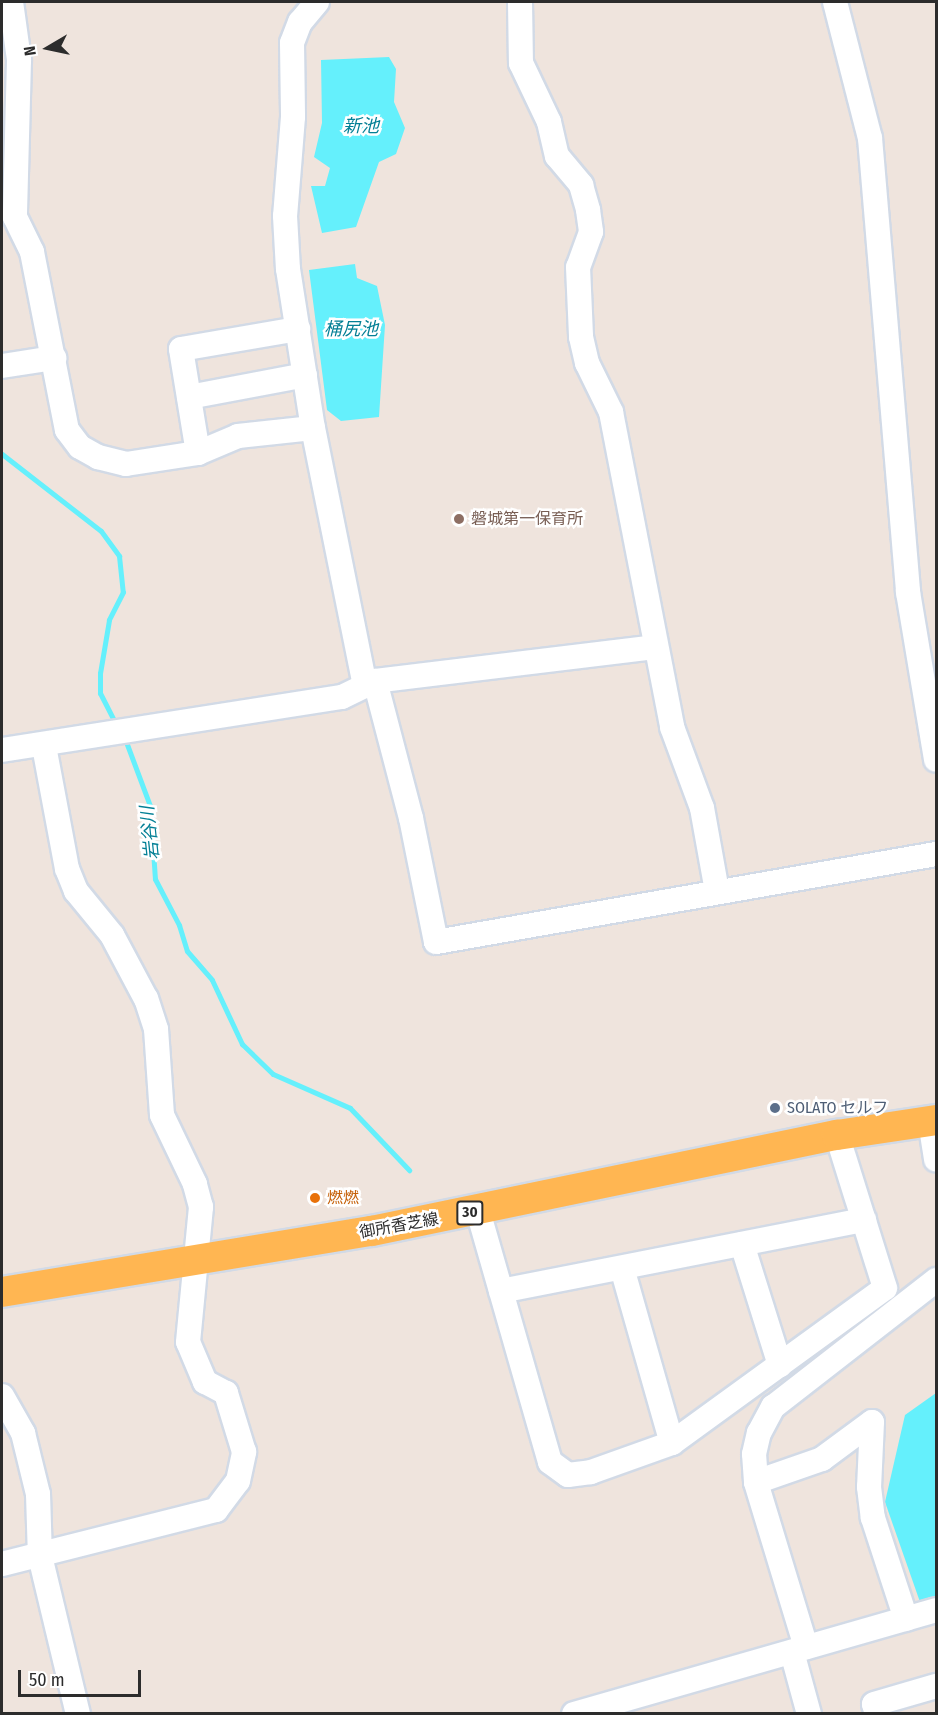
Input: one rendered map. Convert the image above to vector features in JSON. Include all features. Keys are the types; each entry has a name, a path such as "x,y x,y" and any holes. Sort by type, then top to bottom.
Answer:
{"main road":[{"name":"御所香芝線","path":"2,1292 478,1212 837,1135 933,1121"}],"street":[{"path":"10,2 19,60 15,217 32,252 67,430 80,447 126,464 198,453 238,436 313,428"},
{"path":"317,2 300,22 292,43 293,117 285,216 297,328 313,428 370,684 411,818 436,942 936,854"},
{"path":"520,2 521,63 549,122 557,156 581,185 588,210 591,232 578,267 581,337 587,363 611,412 672,727 702,808 717,891"},
{"path":"835,2 870,138 908,592 936,760"},
{"path":"198,453 181,349 297,328"},
{"path":"2,366 54,358"},
{"path":"189,397 305,375"},
{"path":"2,750 44,746 143,725 342,697 370,684 655,647"},
{"path":"2,1564 216,1510 238,1480 244,1452 239,1425 226,1393 205,1382 188,1342 199,1260 201,1206 195,1184 162,1115 156,1029 146,999 112,935 76,891 67,869 44,746"},
{"path":"933,1121 936,1160"},
{"path":"478,1212 550,1462 568,1476 672,1443 885,1288 837,1135"},
{"path":"501,1292 864,1220"},
{"path":"742,1244 780,1365"},
{"path":"622,1268 672,1443"},
{"path":"809,1713 799,1649 756,1482 754,1454 759,1433 773,1407 936,1280"},
{"path":"2,1396 23,1433 38,1494 40,1556 78,1713"},
{"path":"756,1482 822,1459 872,1422 869,1487 873,1518 906,1619"},
{"path":"574,1713 936,1610"},
{"path":"877,1713 874,1704 936,1686"}],"water":[{"name":"新池","path":"389,57 396,69 394,102 405,128 396,154 379,162 356,227 322,233 311,186 325,186 330,168 314,157 322,123 321,60"},
{"name":"桶尻池","path":"355,264 357,278 377,286 385,325 379,417 341,421 327,410 309,270"},
{"path":"936,1393 936,1597 920,1602 885,1502 905,1415"}],"waterway":[{"name":"岩谷川","path":"2,454 101,531 119,556 123,592 109,620 100,673 100,693 117,726"},
{"name":"岩谷川","path":"125,739 150,806 155,879 179,925 187,951 212,980 242,1044 273,1074 350,1108 409,1170"}],"place":[{"name":"磐城第一保育所","path":"459,519"},
{"name":"SOLATO セルフ","path":"775,1108"},
{"name":"燃燃","path":"315,1198"}]}
